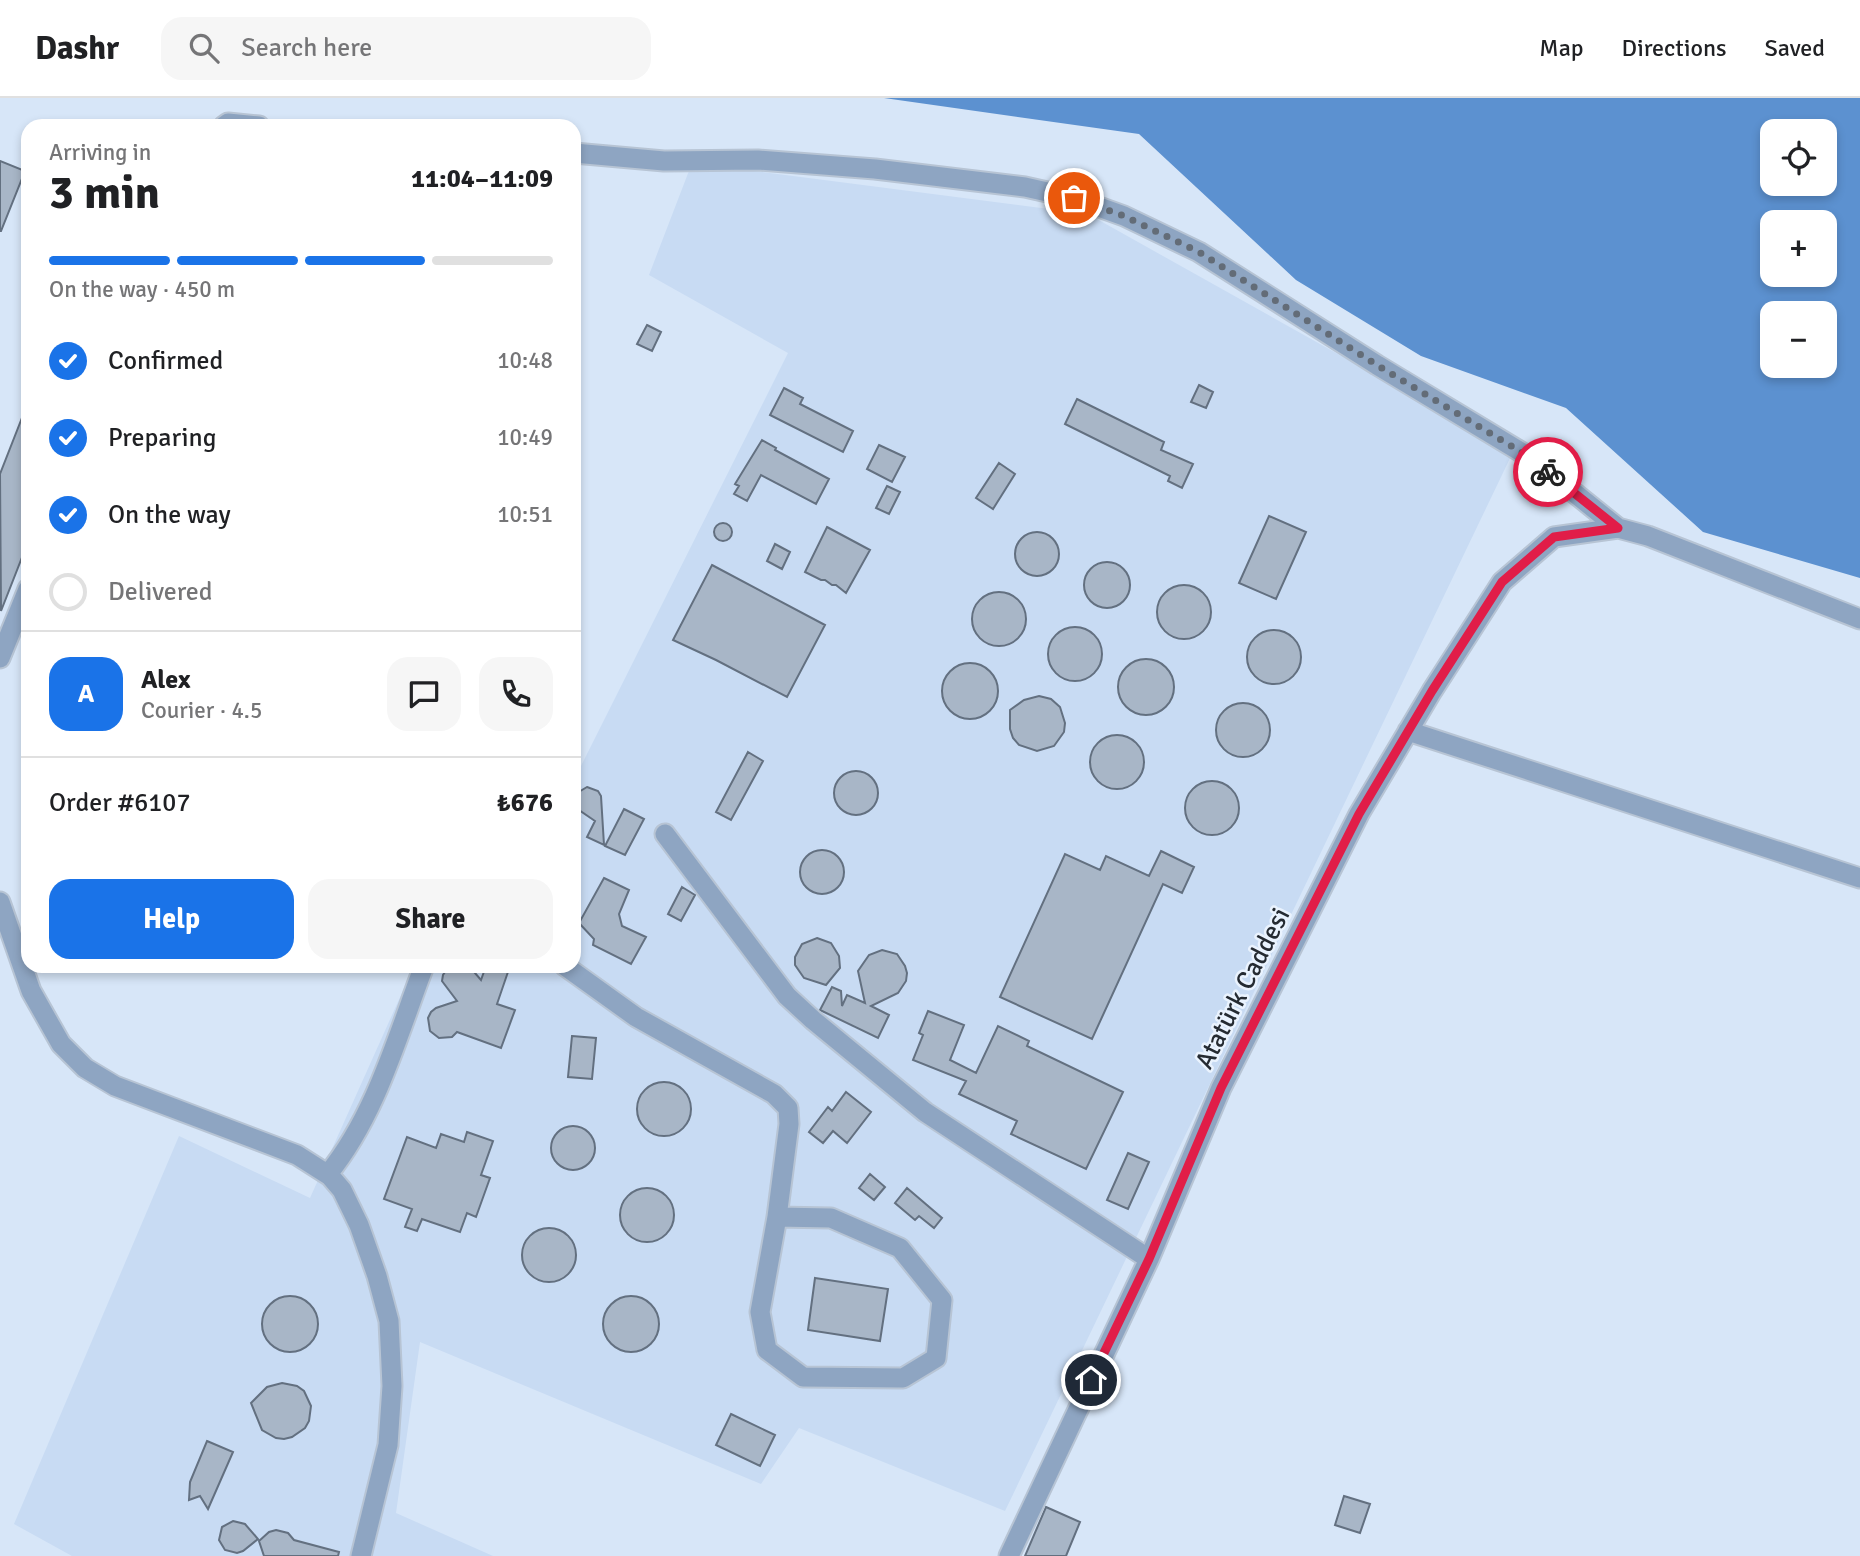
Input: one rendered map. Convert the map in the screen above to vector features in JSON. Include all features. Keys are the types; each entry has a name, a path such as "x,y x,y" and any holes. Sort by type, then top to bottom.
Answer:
{"street":[{"path":"581,154 664,160 758,160 875,169 1025,187 1074,198 1111,211 1199,252 1377,365 1531,458 1618,528 1648,536 1860,619"},
{"name":"Atatürk Caddesi","path":"1009,1556 1149,1259 1221,1088 1359,814 1408,731 1502,582 1554,537 1618,528"},
{"path":"0,657 21,606"},
{"path":"1408,731 1860,878"},
{"path":"665,834 786,996 813,1020 925,1112 1149,1259"},
{"path":"0,902 21,962"},
{"path":"25,973 31,991 61,1044 85,1068 115,1086 297,1155 328,1174 342,1190 359,1225 389,1321 392,1386 388,1445 361,1556"},
{"path":"328,1174 343,1155 373,1101 421,973"},
{"path":"575,973 636,1017 774,1094 788,1108 789,1124 777,1217 760,1312 767,1350 803,1377 903,1378 936,1358 942,1300 900,1248 831,1218 777,1217"}],"shaded area":[{"path":"692,163 1088,214 1513,452 1005,1511 799,1428 761,1484 420,1342 396,1513 493,1556 72,1556 14,1524 179,1136 310,1198 411,973 581,973 581,766 788,353 649,275"}],"water":[{"path":"884,98 1860,98 1860,578 1703,532 1566,408 1421,356 1296,280 1139,134"}],"building":[{"path":"0,161 21,169 21,181 0,231"},
{"path":"647,325 661,332 652,351 637,344"},
{"path":"1199,385 1213,392 1206,408 1191,402"},
{"path":"784,388 803,398 800,404 853,431 843,452 770,415"},
{"path":"1077,399 1164,442 1161,450 1193,464 1182,488 1168,481 1170,476 1065,424"},
{"path":"21,420 21,560 1,611 0,474"},
{"path":"762,440 776,448 775,450 829,479 816,504 761,475 747,501 734,494 739,486 735,484"},
{"path":"879,445 905,457 892,482 867,469"},
{"path":"999,463 1015,474 993,509 976,498"},
{"path":"887,486 900,492 889,514 876,508"},
{"path":"1269,516 1306,532 1276,599 1239,583"},
{"path":"723,523 729,526 732,532 729,538 723,541 717,538 714,532 717,526"},
{"path":"827,527 870,550 846,593 836,585 805,572"},
{"path":"1037,532 1046,533 1053,538 1058,545 1058,563 1053,570 1046,575 1037,576 1028,575 1021,570 1016,563 1015,554 1016,545 1021,538 1028,533"},
{"path":"775,544 790,552 782,569 767,561"},
{"path":"1107,562 1116,563 1123,569 1129,576 1129,594 1123,601 1116,607 1107,608 1098,607 1091,601 1085,594 1084,585 1085,576 1091,569 1098,563"},
{"path":"712,565 825,625 787,697 673,640"},
{"path":"1189,585 1199,589 1207,597 1211,612 1207,627 1199,635 1179,639 1169,635 1161,627 1157,607 1161,597 1169,589"},
{"path":"1004,592 1014,596 1022,604 1026,619 1022,634 1014,642 994,646 984,642 976,634 972,614 976,604 984,596"},
{"path":"1080,627 1090,631 1098,639 1102,654 1098,669 1090,677 1070,681 1060,677 1052,669 1048,649 1052,639 1060,631"},
{"path":"1279,630 1289,634 1297,642 1301,657 1297,672 1289,680 1269,684 1259,680 1251,672 1247,652 1251,642 1259,634"},
{"path":"1146,659 1161,664 1169,672 1174,687 1169,702 1161,710 1146,715 1131,710 1123,702 1118,687 1123,672 1131,664"},
{"path":"970,663 985,668 993,676 998,691 993,706 985,714 970,719 955,714 947,706 942,691 947,676 955,668"},
{"path":"1039,696 1051,699 1060,707 1065,723 1064,732 1054,746 1037,751 1019,745 1013,738 1010,710 1024,700"},
{"path":"1248,703 1258,707 1266,715 1270,730 1266,745 1258,753 1238,757 1228,753 1220,745 1216,725 1220,715 1228,707"},
{"path":"1122,735 1132,739 1140,747 1144,762 1140,777 1132,785 1112,789 1102,785 1094,777 1090,757 1094,747 1102,739"},
{"path":"748,752 763,761 731,820 716,812"},
{"path":"856,771 865,772 872,777 877,784 877,802 872,809 865,814 856,815 847,814 840,809 835,802 834,793 835,784 840,777 847,772"},
{"path":"1217,781 1227,785 1235,793 1239,808 1235,823 1227,831 1207,835 1197,831 1189,823 1185,803 1189,793 1197,785"},
{"path":"587,787 598,791 601,796 604,845 587,837 595,821 581,811 581,791"},
{"path":"624,809 644,819 625,855 605,846"},
{"path":"822,850 831,851 838,856 843,863 843,881 838,888 831,893 822,894 813,893 806,888 801,881 800,872 801,863 806,856 813,851"},
{"path":"1161,851 1194,867 1182,893 1163,884 1092,1039 1000,997 1065,854 1100,870 1106,856 1149,876"},
{"path":"604,878 629,890 619,914 622,926 646,937 631,964 593,945 594,939 581,925 581,919"},
{"path":"682,887 695,895 681,921 668,914"},
{"path":"817,938 831,943 839,956 840,968 826,985 804,978 795,965 795,957 802,944"},
{"path":"882,950 897,954 907,973 906,981 898,993 871,1006 889,1015 878,1038 820,1010 832,987 841,991 842,1006 847,995 865,1003 858,971 869,955"},
{"path":"475,973 481,980 484,973 508,973 497,1004 515,1010 501,1048 457,1032 452,1037 439,1038 430,1031 428,1018 431,1012 457,1001 442,981 443,975"},
{"path":"928,1011 964,1025 950,1060 976,1073 998,1026 1029,1041 1027,1046 1123,1092 1086,1169 1011,1134 1017,1121 959,1094 966,1081 913,1060 923,1035 919,1033"},
{"path":"572,1036 596,1038 592,1079 568,1077"},
{"path":"669,1082 679,1086 687,1094 691,1109 687,1124 679,1132 659,1136 649,1132 641,1124 637,1104 641,1094 649,1086"},
{"path":"846,1092 871,1112 847,1143 833,1131 823,1143 809,1132 828,1107 832,1111"},
{"path":"573,1126 582,1127 589,1132 594,1139 594,1157 589,1164 582,1169 573,1170 564,1169 557,1164 552,1157 551,1148 552,1139 557,1132 564,1127"},
{"path":"467,1132 493,1141 481,1175 490,1178 476,1217 467,1213 460,1232 422,1219 417,1231 405,1227 412,1209 384,1199 407,1137 436,1148 441,1134 464,1142"},
{"path":"1128,1153 1149,1162 1128,1209 1107,1200"},
{"path":"870,1174 885,1187 874,1200 859,1188"},
{"path":"652,1188 662,1192 670,1200 674,1215 670,1230 662,1238 642,1242 632,1238 624,1230 620,1210 624,1200 632,1192"},
{"path":"907,1188 942,1218 934,1228 919,1216 915,1220 895,1203"},
{"path":"554,1228 564,1232 572,1240 576,1255 572,1270 564,1278 544,1282 534,1278 526,1270 522,1250 526,1240 534,1232"},
{"path":"815,1278 888,1289 880,1341 808,1330"},
{"path":"290,1296 301,1298 310,1304 316,1313 316,1335 310,1344 301,1350 290,1352 279,1350 270,1344 264,1335 262,1324 264,1313 270,1304 279,1298"},
{"path":"631,1296 646,1301 654,1309 659,1324 654,1339 646,1347 631,1352 616,1347 608,1339 603,1324 608,1309 616,1301"},
{"path":"282,1383 297,1386 304,1391 311,1406 305,1428 284,1439 276,1438 262,1430 251,1403 267,1387"},
{"path":"731,1414 775,1435 760,1466 716,1445"},
{"path":"207,1441 233,1452 208,1509 200,1496 189,1500 190,1482"},
{"path":"1344,1496 1370,1504 1360,1533 1335,1525"},
{"path":"1046,1507 1080,1522 1066,1556 1025,1556"},
{"path":"233,1521 245,1524 258,1539 237,1553 225,1550 219,1540 222,1527"},
{"path":"276,1530 288,1533 294,1540 339,1552 338,1556 264,1556 259,1541 269,1532"}],"way so far":[{"path":"1074,198 1124,216 1199,252 1377,365 1531,458 1548,472"}],"route":[{"path":"1091,1380 1149,1259 1221,1088 1359,814 1432,691 1502,582 1554,537 1618,528 1548,472"}]}
